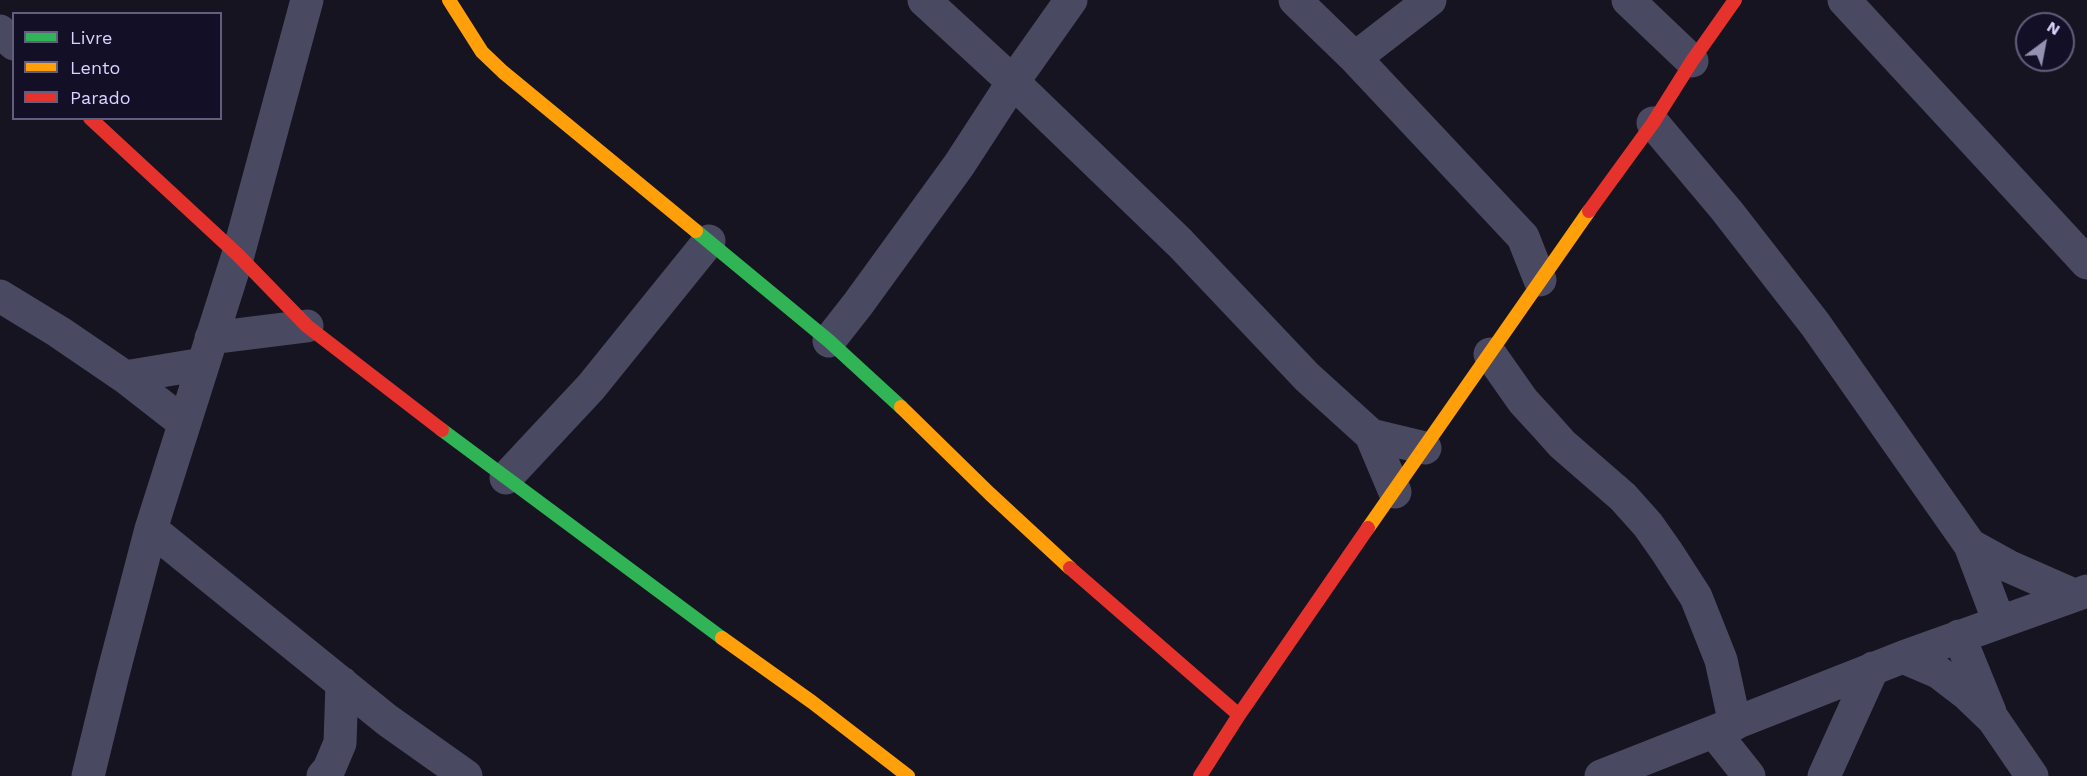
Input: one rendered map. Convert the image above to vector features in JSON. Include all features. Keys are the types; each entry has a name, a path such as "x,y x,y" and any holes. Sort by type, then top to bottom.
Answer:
{"street":[{"path":"88,776 151,529 238,255 308,0"},
{"path":"449,0 482,52 503,72 829,341 1103,598 1239,715"},
{"path":"924,0 1180,243 1307,377 1371,435 1395,492"},
{"path":"829,341 959,165 1013,82 1071,0"},
{"path":"1295,0 1355,58 1523,237 1540,280"},
{"path":"1355,58 1430,0"},
{"path":"1628,0 1692,61"},
{"path":"1200,776 1239,715 1540,280 1653,123 1734,0"},
{"path":"1844,0 2087,263"},
{"path":"0,31 12,42"},
{"path":"92,120 238,255 307,326 506,478 812,702 908,776"},
{"path":"1653,123 1815,324 1970,545 1999,622"},
{"path":"1523,237 1560,252"},
{"path":"506,478 591,387 709,242"},
{"path":"0,296 59,332 125,377 184,423"},
{"path":"125,377 207,351 307,326"},
{"path":"1490,354 1523,401 1562,444 1623,497 1648,525 1696,597 1721,660 1724,728 1749,776"},
{"path":"1371,435 1425,448"},
{"path":"151,529 387,720 466,776"},
{"path":"1970,545 2008,566 2080,593"},
{"path":"1601,776 1873,668 2080,593"},
{"path":"1959,636 1993,719"},
{"path":"1903,657 1938,672 1968,695 1993,719 2032,776"},
{"path":"1824,776 1873,668"},
{"path":"323,776 329,769 340,742 342,683"}],"traffic: fast":[{"path":"696,231 829,341 901,407"},
{"path":"442,430 722,638"}],"traffic: slow":[{"path":"449,0 482,52 503,72 696,231"},
{"path":"1368,528 1589,211"},
{"path":"901,407 1070,568"},
{"path":"722,638 812,702 908,776"}],"traffic: jam":[{"path":"1589,211 1653,123 1692,61 1735,0"},
{"path":"92,120 238,255 307,326 442,430"},
{"path":"1200,776 1239,715 1368,528"},
{"path":"1070,568 1239,715"}]}
